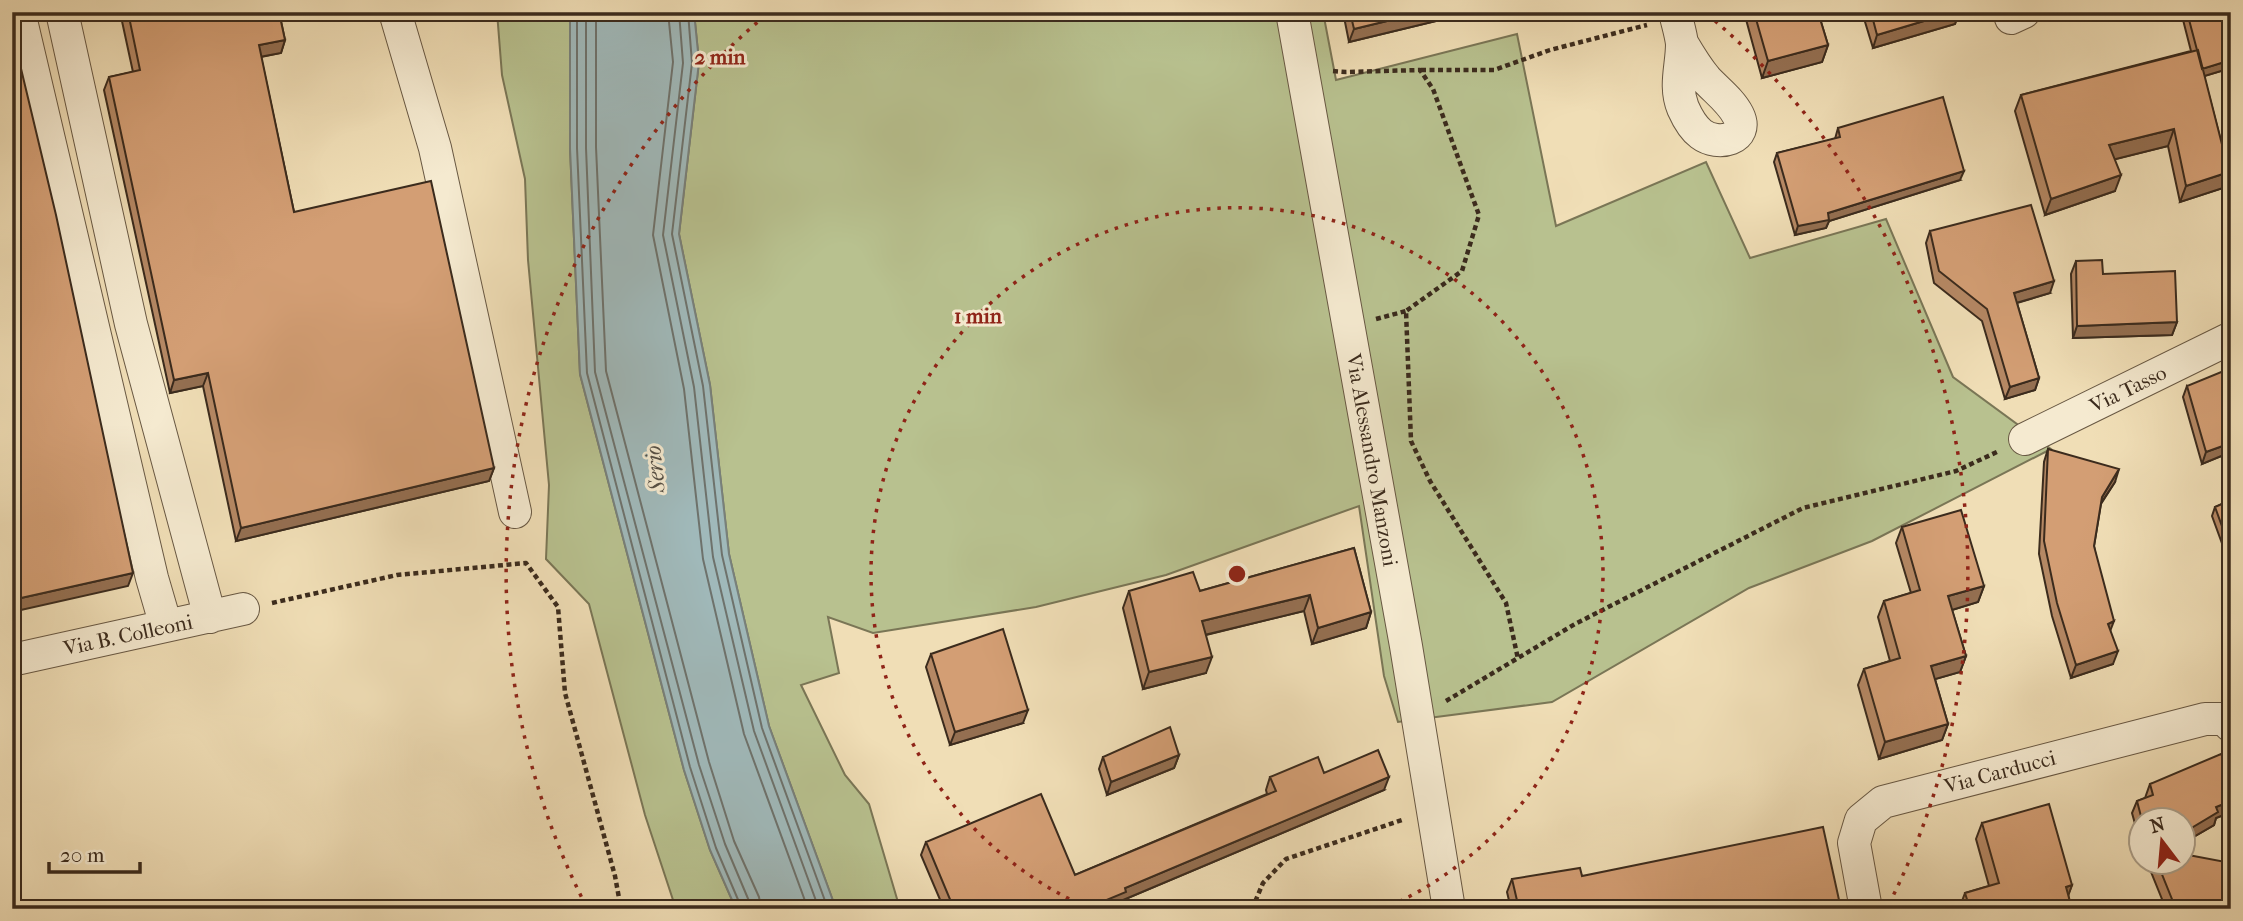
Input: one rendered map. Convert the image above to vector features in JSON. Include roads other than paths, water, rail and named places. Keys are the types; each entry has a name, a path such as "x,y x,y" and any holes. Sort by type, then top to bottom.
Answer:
{"street":[{"path":"19,12 152,578 166,626"},
{"path":"62,12 131,324 210,617"},
{"path":"395,12 435,148 515,512"},
{"name":"Via Alessandro Manzoni","path":"1292,12 1406,646 1449,909"},
{"name":"Via Tasso","path":"2025,439 2231,338"},
{"name":"Via B. Colleoni","path":"12,660 243,610"},
{"name":"Via Carducci","path":"1866,909 1854,843 1861,820 1883,802 2204,719 2224,719 2231,726"}],"water":[{"name":"Serio","path":"570,12 694,12 699,62 679,234 710,385 729,554 769,726 836,909 736,909 710,850 684,770 580,374 570,148"}]}
